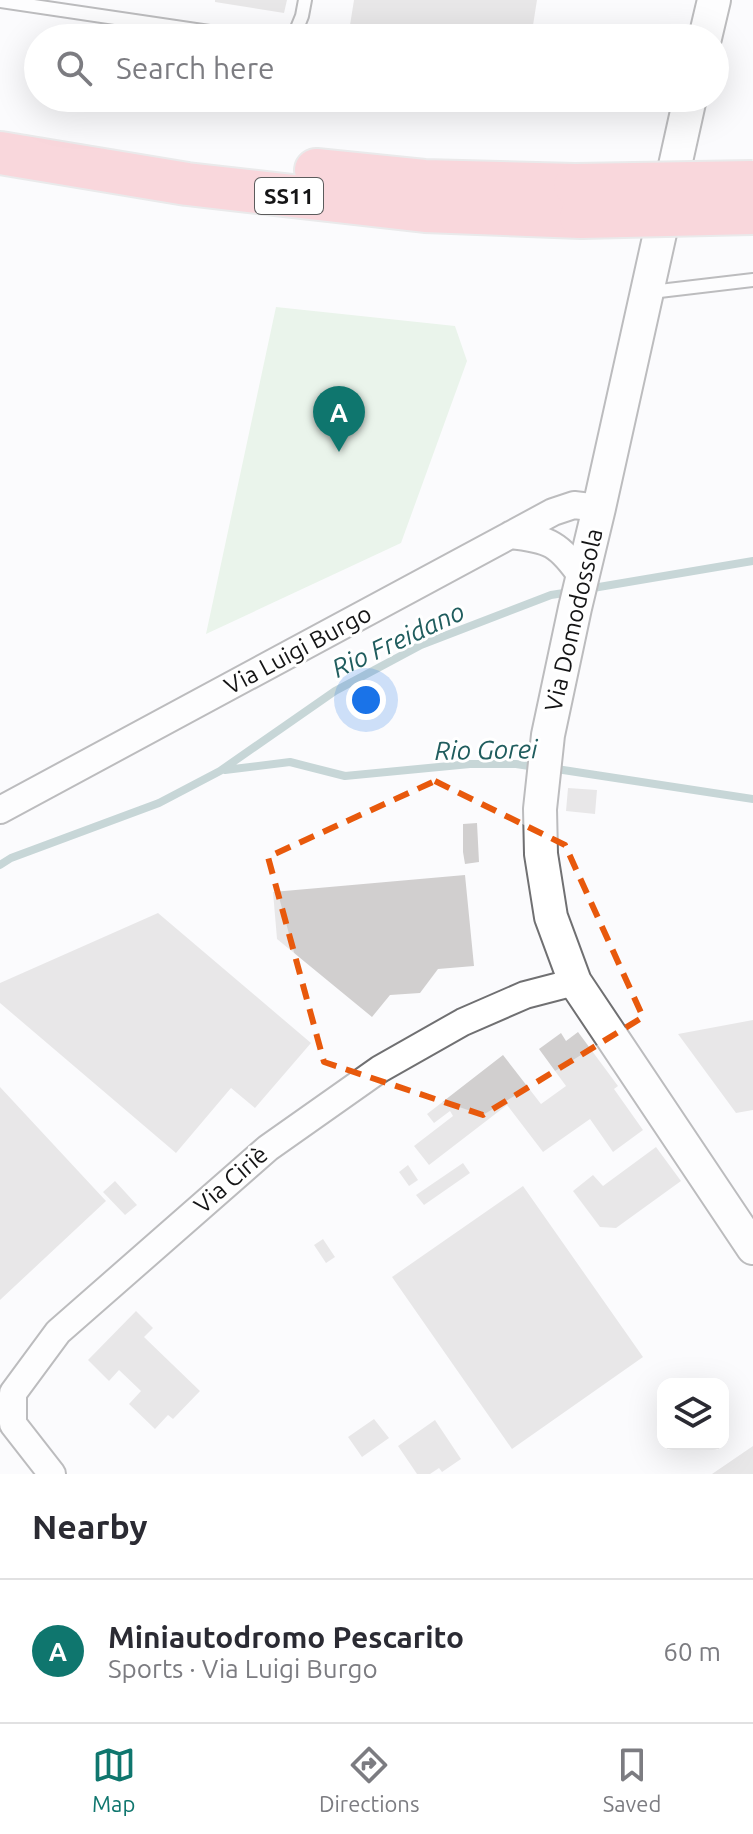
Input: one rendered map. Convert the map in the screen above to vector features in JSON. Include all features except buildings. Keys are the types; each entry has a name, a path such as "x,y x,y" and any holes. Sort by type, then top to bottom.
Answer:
{"highway":[{"name":"SS11","path":"0,126 190,156 578,201"},
{"name":"SS11","path":"0,153 187,184 425,211 578,201"},
{"path":"578,201 753,182"},
{"path":"578,201 753,213"}],"street":[{"path":"708,24 714,0"},
{"name":"Via Domodossola","path":"687,112 546,747 540,809 541,854 551,917 575,982 753,1248"},
{"name":"Via Luigi Burgo","path":"0,810 563,508 574,505 599,508"},
{"path":"510,535 536,538 555,545 567,555 579,589"},
{"name":"Via Ciriè","path":"52,1474 13,1424 13,1393 58,1332 268,1148 380,1069 463,1022 525,995 575,982"}],"lane":[{"path":"299,24 305,0"},
{"path":"0,1 155,24"},
{"path":"647,292 753,280"}],"highlighted area":[{"path":"435,781 565,845 643,1017 483,1115 324,1062 268,857"}],"green space":[{"path":"276,307 455,326 467,361 401,543 206,634"}],"waterway":[{"name":"Rio Freidano","path":"587,589 753,561"},
{"name":"Rio Freidano","path":"0,865 11,858 159,803 220,771 335,691 421,645 551,595 570,592"},
{"name":"Rio Gorei","path":"225,770 290,762 345,776 470,764 536,767"},
{"name":"Rio Gorei","path":"550,768 753,799"}],"place":[{"name":"Miniautodromo Pescarito","path":"339,452"}]}
